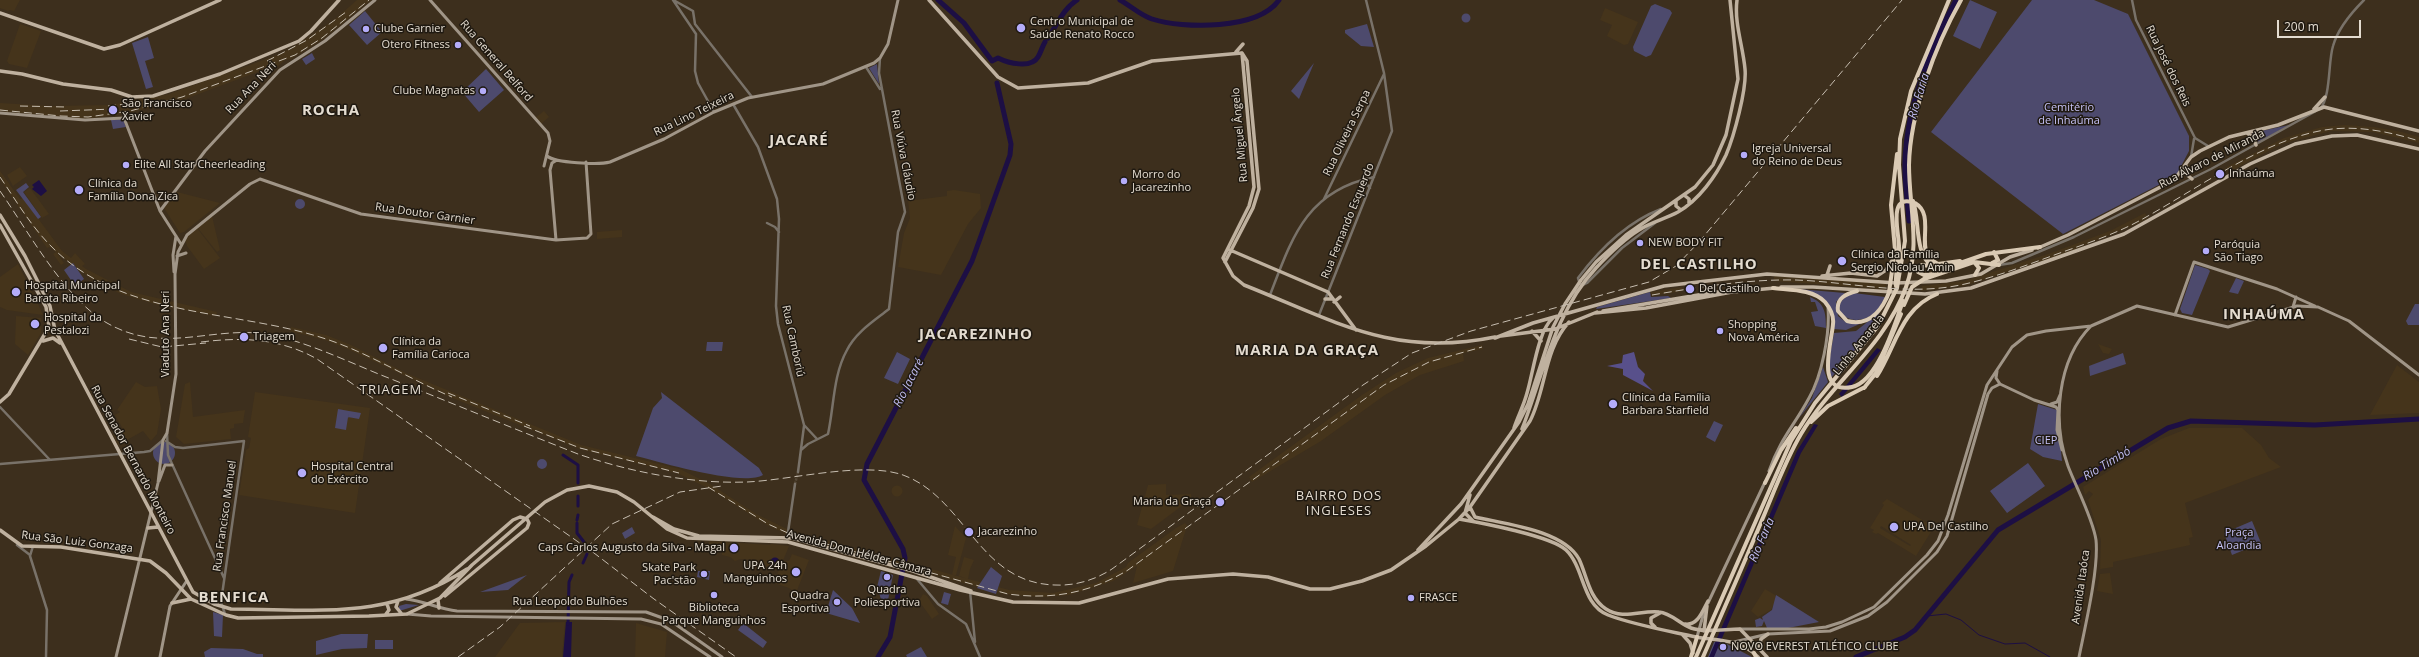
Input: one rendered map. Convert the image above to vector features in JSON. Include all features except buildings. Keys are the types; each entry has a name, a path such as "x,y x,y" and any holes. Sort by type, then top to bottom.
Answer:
{"highway":[{"name":"Linha Amarela","path":"1694,656 1713,617 1778,467 1802,422 1878,326 1897,288 1905,241 1900,178 1900,139 1912,91 1949,0"},
{"name":"Linha Amarela","path":"1703,657 1788,460 1805,427 1825,399 1883,331 1906,289 1915,248 1910,155 1916,112 1945,32 1961,0"},
{"path":"1897,288 1897,256 1890,212 1900,139"},
{"path":"1911,195 1918,221 1922,252 1926,261 1934,267"},
{"path":"1857,291 1844,295 1838,302 1838,311 1847,321 1861,322 1872,317 1883,306 1889,292 1899,242 1896,211 1899,206 1912,202 1922,210 1925,223 1925,250 1928,258 1938,264 1960,261 1994,252 2040,247"},
{"path":"1988,263 1998,260 1994,252"},
{"path":"1949,271 1924,275 1917,271 1920,265 1946,268 1960,261"},
{"path":"1864,388 1879,367 1912,287 1924,279 1974,262 1999,265"},
{"path":"1974,262 1980,268 1975,275"},
{"path":"1773,288 1811,293 1822,299 1828,306 1833,324 1827,361 1831,379 1836,384 1848,387 1865,381 1878,362 1900,311 1906,289"},
{"path":"1805,427 1828,406 1864,388 1873,381 1911,311 1923,300 1937,294"},
{"path":"1765,483 1784,444 1802,422"},
{"path":"1694,656 1697,637"}],"main road":[{"path":"0,13 104,49 120,45 220,0"},
{"path":"0,71 22,74 63,84 111,90 135,97 153,96 188,86 299,41 308,34 339,0"},
{"name":"Rua Ana Neri","path":"160,211 210,145 280,70 325,41 375,0"},
{"name":"Rua General Belford","path":"430,0 548,133 550,141 547,156"},
{"path":"880,58 889,40 898,0"},
{"path":"929,0 999,79 1009,85 1023,88 1081,84 1148,62 1242,52"},
{"path":"1532,399 1546,345 1565,304 1589,270 1622,241 1664,208 1699,184 1707,173 1726,135 1738,74 1730,0"},
{"path":"1622,241 1657,221 1682,210 1708,184 1722,162 1735,124 1745,73 1737,14 1737,0"},
{"path":"1236,52 1243,44"},
{"name":"Rua Miguel Ângelo","path":"1226,262 1222,258 1229,249 1253,208 1259,189 1247,62 1242,52"},
{"name":"Rua Miguel Ângelo","path":"1226,262 1229,249 1249,206 1254,187 1242,52"},
{"name":"Rua Lino Teixeira","path":"547,156 558,160 604,163 620,158 664,139 714,112 752,97 823,84 866,67 880,58"},
{"path":"2306,114 2319,105 2325,97 2329,106"},
{"path":"1495,338 1533,323 1664,286 1767,274 1916,284 1956,280 1975,275 1999,265 2017,254 2068,236 2174,180 2191,157 2229,136 2278,125 2329,106 2419,131"},
{"path":"0,114 71,120 124,118 160,211 181,244"},
{"path":"2246,133 2253,137 2256,145"},
{"path":"1559,316 1555,321 1557,325 1595,313 1716,292 1773,288 1813,286 1880,293 1937,294 1989,283 2119,236 2172,209 2250,164 2295,144 2332,136 2358,135 2419,149"},
{"path":"544,166 547,156"},
{"path":"556,240 551,164 558,160"},
{"name":"Rua Doutor Garnier","path":"184,237 250,184 260,179 361,214 556,240 587,238 591,234 586,162"},
{"path":"2186,165 2186,174 2192,179"},
{"path":"1684,195 1688,198 1689,204"},
{"path":"1676,201 1676,206 1682,210"},
{"name":"Rua Senador Bernardo Monteiro","path":"0,215 25,256 50,306 55,330 121,454 186,582"},
{"path":"0,225 16,251 48,312 49,327 9,394 0,402"},
{"path":"176,236 184,237"},
{"name":"Viaduto Ana Neri","path":"164,441 167,433 175,384 177,355 173,255 176,236"},
{"name":"Viaduto Ana Neri","path":"175,275 177,256 184,237"},
{"path":"16,251 21,249"},
{"path":"1229,249 1328,292 1333,301 1357,331"},
{"path":"177,256 186,253"},
{"path":"20,259 25,256"},
{"path":"1813,277 1851,272 1877,276 1886,270 1897,256"},
{"path":"1226,262 1233,276 1239,282 1375,337 1428,344 1488,339 1532,331 1555,329 1569,322"},
{"path":"2175,315 2194,262 2296,297 2355,325 2419,375"},
{"path":"1827,276 1830,266"},
{"path":"1325,299 1333,301 1340,297"},
{"path":"2293,307 2296,297"},
{"name":"Linha Amarela","path":"1697,637 1708,601 1765,483 1780,441 1808,400 1814,387 1827,335 1828,306"},
{"path":"1470,507 1475,517 1547,535 1564,542 1578,557 1598,602 1608,610 1631,615 1649,611 1663,612 1683,624 1698,630 1740,628 1783,630 1831,626 1870,610 1931,551 1943,528 1987,385 2012,347 2023,337 2046,331 2091,326 2137,306 2228,327 2293,307 2318,307"},
{"path":"1546,324 1555,317"},
{"name":"Avenida Dom Hélder Câmara","path":"472,565 554,496 567,490 589,486 617,492 634,502 649,515 674,529 699,536 787,539 907,569 975,593 1013,602 1072,604 1168,579 1233,574 1268,577 1304,588 1322,590 1375,577 1413,555 1465,513 1521,434 1537,407 1557,340 1569,322"},
{"path":"1533,323 1546,324 1555,329"},
{"name":"Avenida Dom Hélder Câmara","path":"1512,432 1527,394 1546,324"},
{"name":"Avenida Itaóca","path":"2065,454 2061,433 2061,393 2072,353 2080,338 2091,326"},
{"name":"Avenida Dom Hélder Câmara","path":"1555,329 1557,340"},
{"path":"2073,329 2080,338"},
{"path":"1532,331 1541,341 1550,334 1557,340"},
{"path":"38,346 47,338 53,338 64,347"},
{"path":"1997,369 1996,378 2000,384 2034,400 2051,404 2056,402 2061,393"},
{"path":"1734,642 1768,634 1824,632 1837,629 1873,614 1916,573 1941,547 1949,530 1988,394 1992,388 2000,384"},
{"name":"Avenida Dom Hélder Câmara","path":"1413,555 1451,516 1479,480 1523,416 1532,399"},
{"name":"Avenida Dom Hélder Câmara","path":"1521,434 1532,399"},
{"name":"Avenida Itaóca","path":"2051,404 2058,410 2058,436 2075,485 2094,532 2096,547 2078,657"},
{"path":"116,657 141,559 158,483 164,441"},
{"path":"1494,458 1496,464 1501,463"},
{"path":"158,483 166,465 172,465"},
{"path":"1960,471 1964,470 1966,473"},
{"path":"1475,523 1465,513 1467,501 1479,480"},
{"path":"226,615 250,618 407,614 431,604 452,591 525,530 528,525 527,519 520,517 513,520 436,587"},
{"path":"1459,519 1543,539 1561,546 1572,557 1588,594 1597,609 1611,616 1682,634 1734,642 1756,656"},
{"path":"148,528 158,527"},
{"path":"1943,528 1949,530"},
{"name":"Rua São Luiz Gonzaga","path":"0,530 17,545 61,547 141,559 155,564 191,599 226,615"},
{"name":"Avenida Dom Hélder Câmara","path":"787,539 893,571 970,591"},
{"path":"160,657 172,603 186,582 197,596 221,607 231,609 353,610 406,599 436,587 472,565"},
{"path":"439,608 439,599 472,565"},
{"path":"1906,574 1916,573"},
{"path":"1904,584 1906,574"},
{"path":"172,603 191,599"},
{"name":"Rua Leopoldo Bulhões","path":"406,599 431,604 439,608 457,611 571,610 646,612 672,621 722,657"},
{"path":"399,601 396,607 402,614"},
{"path":"1683,624 1691,624 1696,621 1708,601"},
{"path":"385,615 389,610 387,604"},
{"path":"1707,606 1704,630 1707,638"},
{"path":"1656,628 1650,623 1651,618 1663,612"},
{"name":"Rua Leopoldo Bulhões","path":"407,614 444,616 572,617 651,621 661,624 710,657"},
{"path":"1740,628 1767,657"},
{"path":"1682,634 1690,644 1694,656"},
{"path":"1759,648 1761,638 1768,634"}],"street":[{"path":"1366,0 1386,84"},
{"name":"Rua José dos Reis","path":"2132,0 2136,20 2194,138"},
{"path":"2321,108 2325,97 2333,44 2346,20 2364,0"},
{"path":"674,1 691,10 695,16 695,24 752,97"},
{"path":"674,1 688,20 697,37 695,71 698,83 714,112"},
{"path":"679,8 682,5"},
{"path":"688,20 692,20 695,16"},
{"path":"697,37 703,35"},
{"path":"880,58 878,71 882,91"},
{"path":"866,67 882,91"},
{"name":"Rua Oliveira Serpa","path":"1324,200 1384,73"},
{"path":"1381,81 1386,84"},
{"path":"1379,86 1386,84"},
{"name":"Rua Fernando Esquerdo","path":"1319,315 1392,132 1386,84"},
{"name":"Rua Viúva Cláudio","path":"801,450 817,439 828,434 835,389 847,350 865,327 889,309 898,232 905,212 882,91"},
{"name":"Rua Camboriú","path":"734,104 767,169 778,204 779,233 776,306 778,324 804,425 801,450"},
{"name":"Rua Álvaro de Miranda","path":"1999,265 2012,263 2074,237 2192,179 2306,118 2321,108"},
{"path":"2191,157 2194,138 2208,147"},
{"path":"1270,295 1297,228 1311,210 1343,188 1374,177"},
{"path":"1363,180 1370,188"},
{"path":"1657,221 1622,248 1588,284 1580,284 1578,278 1614,239 1646,216 1664,208"},
{"path":"767,223 775,227 779,233"},
{"path":"0,407 50,460"},
{"name":"Rua Camboriú","path":"804,425 817,439"},
{"path":"0,464 150,451 164,441 172,465 224,578"},
{"name":"Rua Francisco Manuel","path":"164,441 175,447 183,448 244,441 221,607"},
{"path":"798,472 801,450"},
{"path":"787,539 795,484"},
{"path":"17,545 30,556 47,610 46,657"},
{"path":"30,556 33,546"},
{"path":"916,577 938,604 966,624 980,657"},
{"path":"970,591 975,644"},
{"path":"221,607 226,615"},
{"path":"966,624 973,620"}],"shaded area":[{"path":"0,0 20,0 14,11 8,11 0,8"},
{"path":"357,0 371,0 323,39 291,59 285,60 274,70 271,67 177,102 117,115 86,119 0,111 0,103 51,106 110,105 169,94 280,54 334,20"},
{"path":"1605,8 1638,22 1628,44 1624,45 1607,36 1612,25 1600,20"},
{"path":"20,24 41,31 27,68 9,64 7,61"},
{"path":"544,111 549,117 541,124 535,118"},
{"path":"2345,125 2374,127 2402,132 2419,137 2419,143 2373,132 2331,131 2282,144 2229,172 2227,167 2284,138 2322,127"},
{"path":"20,167 27,176 13,186 7,175"},
{"path":"0,171 20,199 23,198 62,251 71,258 75,253 85,264 82,266 86,269 131,292 217,312 216,316 159,305 121,294 90,278 57,253 64,263 61,265 53,254 56,252 50,247 47,248 0,179"},
{"path":"30,188 49,214 42,218 24,192"},
{"path":"954,190 980,194 981,208 968,224 941,275 898,267 904,233 910,218 908,201 947,196 947,191"},
{"path":"177,192 220,203 184,232 180,233 164,208"},
{"path":"2145,213 2148,218 2139,223 2058,256 1967,285 1921,291 1922,286 1964,281 2051,253 2110,231"},
{"path":"212,216 220,250 217,252 197,227"},
{"path":"197,228 220,258 204,269 187,246 185,238"},
{"path":"622,230 622,237 597,239 597,232"},
{"name":"Hospital Municipal Barata Ribeiro","path":"18,264 43,315 7,310 0,307 0,277"},
{"path":"1774,276 1886,284 1885,289 1774,281"},
{"path":"1682,287 1683,291 1652,296 1651,292"},
{"path":"16,316 41,318 41,333 28,355 15,344"},
{"path":"291,327 326,335 351,345 408,374 581,445 680,469 710,484 756,514 791,531 1009,590 1053,593 1096,583 1126,567 1128,563 1176,528 1185,523 1188,527 1186,529 1173,571 1133,583 1137,566 1113,581 1069,595 1042,597 1004,594 789,535 767,525 710,489 677,473 580,449 450,397 348,349 325,340 290,331"},
{"path":"2098,344 2112,349 2109,354 2103,353"},
{"path":"1482,345 1483,349 1463,353 1464,361 1420,375 1385,395 1321,441 1252,482 1249,477 1362,395 1396,373 1428,358"},
{"path":"1634,352 1638,367 1645,374 1643,381 1653,391 1623,375 1623,369 1607,366 1622,363 1623,355"},
{"path":"2397,365 2419,382 2419,413 2370,415"},
{"path":"136,382 145,387 157,386 161,409 157,434 151,441 143,431 118,445 113,434 123,429 115,415 120,412 117,410"},
{"path":"190,382 193,417 245,410 243,423 234,424 234,428 230,429 231,439 184,444 176,437 185,384"},
{"name":"Hospital Central do Exército","path":"255,392 370,408 355,513 239,495 246,450 249,448 251,438 248,437"},
{"path":"2189,428 2242,428 2261,445 2269,458 2281,467 2185,503 2193,537 2189,538 2190,545 2113,562 2113,567 2100,569 2101,540 2088,500 2093,494 2089,491 2085,495 2083,487 2161,439"},
{"path":"1166,484 1166,495 1191,494 1191,499 1151,529 1137,525 1148,485"},
{"path":"895,486 899,486 901,487 901,495 895,496 892,493 892,489"},
{"name":"UPA Del Castilho","path":"1887,499 1934,527 1916,556 1878,533 1876,534 1872,532 1874,530 1870,528 1884,505 1882,503","holes":["1881,526 1911,545 1910,546 1880,528"]},
{"path":"955,526 966,538 956,575 952,575 956,557 948,555"},
{"path":"709,541 789,546 780,568 762,565 763,560 741,559 735,561 730,557 722,555 722,552 708,550"},
{"name":"UPA 24h Manguinhos","path":"792,554 809,560 796,593 789,588 774,583 778,572 785,561 789,561"},
{"path":"964,557 974,560 968,579 959,576"},
{"path":"2110,573 2113,594 2097,591 2100,574"},
{"path":"1765,589 1775,595 1775,602 1771,610 1758,617 1751,611"},
{"path":"923,594 927,596 939,614 932,619 919,601"},
{"path":"565,622 562,657 495,657 520,623"},
{"path":"636,623 667,632 665,657 635,657"}],"green space":[{"path":"1970,0 1997,12 1980,49 1953,36"},
{"name":"Cemitério de Inhaúma","path":"2032,0 2094,0 2128,14 2189,136 2189,151 2176,176 2063,234 1931,132"},
{"path":"1655,4 1670,10 1672,13 1651,55 1646,57 1634,51 1633,47 1651,6"},
{"name":"Clube Garnier","path":"365,11 382,32 367,45 349,25"},
{"path":"1466,13 1471,18 1466,23 1461,18"},
{"path":"1367,24 1374,47 1361,46 1345,33 1345,30"},
{"path":"148,37 154,58 145,61 153,87 146,89 132,43"},
{"path":"312,53 315,59 306,65 302,59"},
{"path":"1314,63 1299,99 1291,91"},
{"path":"877,64 879,84 869,68"},
{"name":"Clube Magnatas","path":"486,69 504,90 479,112 462,92"},
{"path":"123,119 126,127 113,129 111,120"},
{"path":"2289,125 2258,142 2252,133"},
{"path":"26,183 29,187 23,192 41,217 38,219 16,190"},
{"path":"298,199 302,199 304,200 304,208 298,209 295,206 295,202"},
{"path":"73,263 84,279 75,286 64,270"},
{"path":"2195,265 2210,271 2192,315 2182,313 2180,309"},
{"path":"2236,278 2244,281 2238,294 2229,292"},
{"path":"1798,289 1845,293 1836,302 1838,316 1847,323 1862,323 1846,330 1834,329 1829,305 1821,297"},
{"path":"1650,292 1651,297 1668,296 1671,298 1596,309 1597,307"},
{"path":"1854,293 1885,297 1877,311 1867,318 1856,320 1847,318 1841,313 1839,306 1843,299"},
{"path":"1810,297 1822,305 1826,318 1826,328 1815,326 1811,312 1818,311 1815,302 1811,302"},
{"path":"2415,304 2419,304 2419,325 2408,325 2406,321"},
{"path":"1880,312 1862,342 1831,378 1828,368 1834,333 1856,331"},
{"path":"707,342 723,342 722,351 706,351"},
{"path":"897,352 910,359 898,384 884,378"},
{"path":"2123,353 2126,364 2090,376 2089,366"},
{"path":"1823,367 1828,382 1799,418 1780,447 1812,398"},
{"path":"661,392 759,468 763,475 753,478 720,476 681,468 636,456 653,408 662,398"},
{"name":"CIEP","path":"2038,404 2057,410 2062,461 2043,457 2030,449"},
{"path":"338,409 349,411 346,430 335,428"},
{"path":"349,411 361,413 359,419 348,417"},
{"path":"1714,421 1723,425 1715,442 1706,437"},
{"path":"164,442 168,443 174,449 174,457 168,463 164,464 160,463 154,457 153,453 154,449 160,443"},
{"path":"540,459 544,459 547,464 544,469 540,469 537,466 537,462"},
{"path":"2028,463 2045,486 2007,513 1990,491"},
{"name":"Praça Aloandia","path":"2252,521 2261,543 2232,555 2224,533"},
{"path":"632,527 635,533 625,539 622,533"},
{"path":"991,567 1002,576 996,594 977,588"},
{"name":"Skate Park Pac'stão","path":"698,571 710,571 709,580 697,577"},
{"path":"881,571 893,575 888,600 881,599 877,587"},
{"path":"527,575 508,590 480,592"},
{"path":"833,590 852,608 860,623 826,613"},
{"path":"944,592 951,594 948,605 941,603"},
{"path":"1776,595 1819,622 1788,628 1767,628 1764,621 1762,626 1756,627 1755,620 1760,618 1763,620 1762,617 1772,610"},
{"path":"406,604 419,605 399,611 399,606"},
{"path":"213,612 223,615 222,637 214,636"},
{"path":"743,623 767,642 763,648 738,630"},
{"path":"341,634 368,634 367,648 342,649 316,655 316,641"},
{"path":"375,640 393,640 393,649 375,649"},
{"name":"NOVO EVEREST ATLÉTICO CLUBE","path":"1714,642 1725,643 1752,657 1708,657"},
{"path":"921,647 927,657 907,657 906,655"},
{"path":"211,648 243,649 257,654 263,654 263,657 205,657 204,652"}],"water":[{"path":"39,180 47,191 41,196 32,189 34,187 32,185"},
{"path":"1877,348 1881,350 1842,397 1839,394"},
{"path":"1814,424 1818,425 1801,453 1714,657 1709,657 1797,451"},
{"path":"775,557 780,562 775,567 770,562"},
{"path":"566,622 572,622 571,657 563,657"}],"waterway":[{"name":"Rio Jacaré","path":"938,0 964,23 992,61 998,58 1007,62 1019,64 1030,63 1035,61 1038,57 1045,42"},
{"path":"1048,38 1064,13 1077,0"},
{"path":"1120,0 1152,19 1165,22 1200,25 1238,22 1255,17 1269,10 1279,0"},
{"name":"Rio Faria","path":"1909,221 1905,156 1912,110 1931,52 1956,0"},
{"name":"Rio Jacaré","path":"878,657 890,637 905,558 903,549 864,480 867,464 972,261 1010,155 1011,144 997,83"},
{"name":"Rio Timbó","path":"1856,657 1905,637 1915,630 1998,530 2168,428 2191,421 2315,425 2419,419"},
{"path":"563,455 578,465 578,483"},
{"path":"578,496 578,506"},
{"path":"577,520 578,515"},
{"path":"577,523 577,533 584,542"},
{"path":"583,563 587,554"},
{"path":"568,624 569,582 572,575"},
{"path":"1927,616 1946,614 1961,620 1979,635 2005,644 2025,643 2050,657"}],"tunnel":[{"path":"795,484 798,472"}],"railway":[{"path":"0,110 88,117 130,111 182,97 295,55 322,38 369,0"},
{"path":"0,191 48,263 76,298 91,312 107,323 129,333 150,337 171,338 233,333 255,333 277,336 330,354 578,454 618,466 661,476 704,481 747,482 765,481 826,472 868,470 887,471 903,475 924,486 942,502 990,555 1008,570 1029,581 1062,585 1092,579 1112,569 1363,385 1412,353 1471,331 1649,282 1676,266 1699,242 1902,0"},
{"path":"267,61 307,40 346,12"},
{"path":"108,106 146,102"},
{"path":"20,106 66,107"},
{"path":"60,111 114,109"},
{"path":"1652,295 1724,284 1778,280 1817,281 1902,289 1944,288 1965,284 1988,278 2119,231 2258,153 2283,142 2308,134 2332,129 2354,128 2387,132 2419,141"},
{"path":"0,177 28,219 48,243 77,268 109,286 143,299 179,308 290,329 326,339 358,351 452,397"},
{"path":"129,339 162,347 206,343"},
{"path":"201,342 216,340 246,340 275,343 303,352 317,359 594,553 654,599 736,657"},
{"path":"708,487 768,524 790,534 1008,594 1040,596 1070,593 1099,584 1128,570 1384,385 1429,362 1482,347"},
{"path":"448,393 530,426"},
{"path":"524,426 580,448 679,473"},
{"path":"458,657 500,627 612,524 680,492 722,486"}],"place":[{"name":"Centro Municipal de Saúde Renato Rocco","path":"1021,28"},
{"name":"Clube Garnier","path":"366,29"},
{"name":"Otero Fitness","path":"458,45"},
{"name":"Clube Magnatas","path":"483,91"},
{"name":"São Francisco Xavier","path":"113,110"},
{"name":"Igreja Universal do Reino de Deus","path":"1744,155"},
{"name":"Elite All Star Cheerleading","path":"126,165"},
{"name":"Inhaúma","path":"2220,174"},
{"name":"Morro do Jacarezinho","path":"1124,181"},
{"name":"Clínica da Família Dona Zica","path":"79,190"},
{"name":"NEW BODY FIT","path":"1640,243"},
{"name":"Paróquia São Tiago","path":"2206,251"},
{"name":"Clínica da Família Sergio Nicolau Amin","path":"1842,261"},
{"name":"Del Castilho","path":"1690,289"},
{"name":"Hospital Municipal Barata Ribeiro","path":"16,292"},
{"name":"Hospital da Pestalozi","path":"35,324"},
{"name":"Shopping Nova América","path":"1720,331"},
{"name":"Triagem","path":"244,337"},
{"name":"Clínica da Família Carioca","path":"383,348"},
{"name":"Clínica da Família Barbara Starfield","path":"1613,404"},
{"name":"Hospital Central do Exército","path":"302,473"},
{"name":"Maria da Graça","path":"1220,502"},
{"name":"UPA Del Castilho","path":"1894,527"},
{"name":"Jacarezinho","path":"969,532"},
{"name":"Caps Carlos Augusto da Silva - Magal","path":"734,548"},
{"name":"UPA 24h Manguinhos","path":"796,572"},
{"name":"Skate Park Pac'stão","path":"704,574"},
{"name":"Quadra Poliesportiva","path":"887,577"},
{"name":"Biblioteca Parque Manguinhos","path":"714,595"},
{"name":"FRASCE","path":"1411,598"},
{"name":"Quadra Esportiva","path":"837,602"},
{"name":"NOVO EVEREST ATLÉTICO CLUBE","path":"1723,647"}],"district":[{"name":"ROCHA","path":"331,111"},
{"name":"JACARÉ","path":"799,141"},
{"name":"DEL CASTILHO","path":"1699,265"},
{"name":"INHAÚMA","path":"2264,315"},
{"name":"JACAREZINHO","path":"976,335"},
{"name":"MARIA DA GRAÇA","path":"1307,351"},
{"name":"TRIAGEM","path":"391,390"},
{"name":"BAIRRO DOS INGLESES","path":"1339,504"},
{"name":"BENFICA","path":"234,598"}]}
